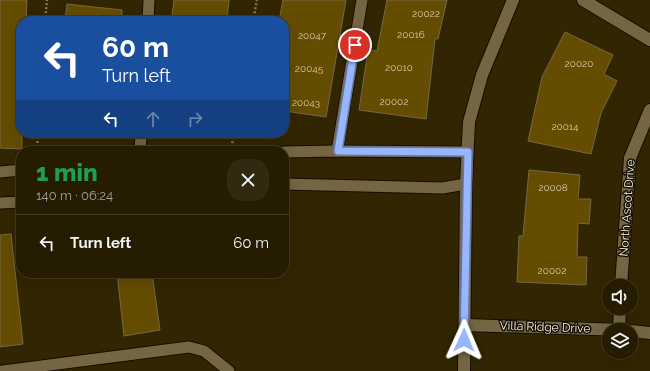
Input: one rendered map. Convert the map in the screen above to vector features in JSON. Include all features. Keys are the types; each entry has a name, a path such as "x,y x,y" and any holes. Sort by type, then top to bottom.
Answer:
{"street":[{"path":"464,371 466,184 469,122 482,76 513,0"},
{"path":"583,0 650,40"},
{"name":"North Ascot Drive","path":"622,279 630,158 650,110"},
{"name":"Villa Ridge Drive","path":"465,325 602,329"},
{"path":"638,332 650,333"}],"lane":[{"path":"148,16 149,0"},
{"path":"338,151 362,0"},
{"path":"289,152 468,152"},
{"path":"0,172 16,170"},
{"path":"289,184 442,188 466,184"},
{"path":"0,203 16,202"},
{"path":"3,371 189,347 204,351 229,371"}],"path":[{"path":"45,16 47,0"},
{"path":"254,16 257,0"}],"building":[{"path":"0,0 27,0 26,16 16,16 16,138 22,138 22,146 16,146 16,149 0,148"},
{"path":"174,0 229,0 227,16 172,16"},
{"path":"283,0 346,0 326,117 289,112 289,16 280,16"},
{"path":"387,0 447,0 438,39 435,39 426,119 359,110 368,50 377,51"},
{"path":"67,4 122,10 122,16 66,16"},
{"path":"565,32 613,55 604,74 617,81 601,113 591,154 528,141 542,77"},
{"path":"529,170 580,175 578,199 591,199 589,224 578,223 577,257 587,257 586,285 517,282 519,236 523,236"},
{"path":"11,234 23,344 0,347 0,235"},
{"path":"118,278 153,278 160,330 124,336"}],"route":[{"path":"355,45 338,151 468,152 466,184 464,340"}]}
